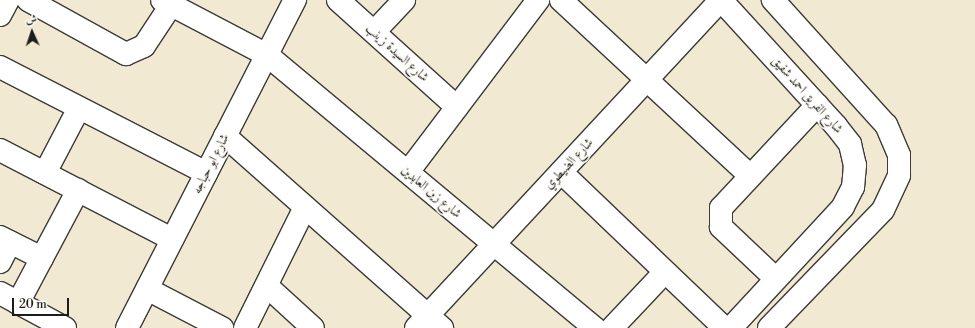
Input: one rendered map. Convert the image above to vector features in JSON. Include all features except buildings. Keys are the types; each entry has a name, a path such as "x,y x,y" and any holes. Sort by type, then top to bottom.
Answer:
{"street":[{"path":"0,15 8,0"},
{"path":"28,0 126,54 144,46 166,2"},
{"name":"شارع ابو حباجه","path":"126,328 295,0"},
{"name":"شارع السيدة زينب","path":"338,0 457,107"},
{"path":"374,32 404,0"},
{"path":"408,172 538,0"},
{"path":"562,0 749,175"},
{"name":"شارع الضيطوي","path":"429,324 494,244 721,0"},
{"name":"شارع الفريق احمد شفيق","path":"721,0 818,105 850,144 856,165 853,187 843,207 731,328"},
{"path":"769,328 883,210 899,175 899,155 886,125 773,0"},
{"name":"شارع زين العابدين","path":"166,2 267,55 596,328"},
{"path":"0,67 206,173"},
{"path":"776,279 721,227 719,218 726,199 818,105"},
{"path":"45,173 80,108"},
{"path":"225,136 305,207 429,324"},
{"path":"0,150 172,239"},
{"path":"561,172 724,328"},
{"path":"65,328 9,298 42,258 78,190"},
{"path":"245,328 305,207"},
{"path":"0,262 5,239 42,258"},
{"path":"612,328 665,272"},
{"path":"267,286 313,328"},
{"path":"147,289 222,328"}]}
